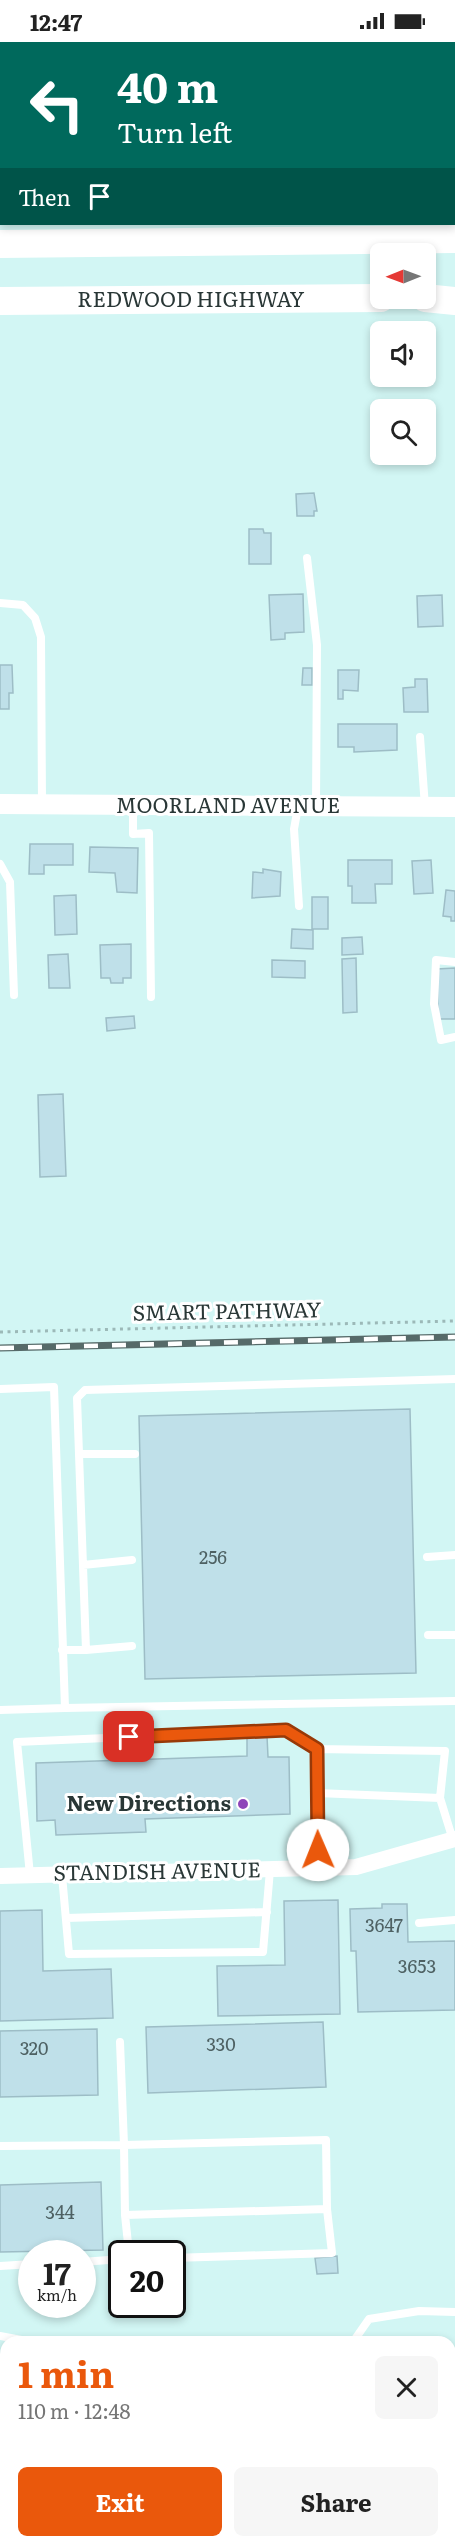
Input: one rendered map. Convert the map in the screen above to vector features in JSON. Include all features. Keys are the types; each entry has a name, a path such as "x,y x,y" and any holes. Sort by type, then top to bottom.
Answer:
{"highway":[{"path":"311,240 455,226"},
{"path":"0,244 455,239"},
{"name":"REDWOOD HIGHWAY","path":"0,301 370,298"},
{"path":"436,298 455,299"}],"street":[{"name":"MOORLAND AVENUE","path":"0,804 455,807"},
{"name":"STANDISH AVENUE","path":"0,1876 356,1867 454,1840"}],"lane":[{"path":"299,906 294,829 307,806 316,645 307,558"},
{"path":"0,603 23,604 35,618 41,637 42,804"},
{"path":"420,737 425,807"},
{"path":"133,805 133,834 149,833 151,997"},
{"path":"0,864 10,882 14,994"},
{"path":"455,962 436,960 434,1004 441,1040 455,1037"},
{"path":"86,1650 77,1398 85,1390 455,1379"},
{"path":"0,1389 54,1387 65,1708"},
{"path":"80,1455 135,1454"},
{"path":"427,1557 455,1555"},
{"path":"83,1565 132,1560"},
{"path":"428,1635 455,1635"},
{"path":"63,1650 132,1646"},
{"path":"0,1710 455,1701"},
{"path":"30,1875 17,1742 286,1730 317,1749 445,1751 440,1798 454,1840"},
{"path":"317,1749 319,1868"},
{"path":"317,1793 440,1798"},
{"path":"62,1875 69,1954 263,1952 270,1870"},
{"path":"66,1918 267,1912"},
{"path":"419,1923 455,1920"},
{"path":"120,2042 128,2240"},
{"path":"0,2146 326,2140 327,2209 332,2253 186,2258"},
{"path":"125,2215 327,2209"},
{"path":"0,2266 18,2265"},
{"path":"357,2336 369,2319 419,2311 455,2312"}],"path":[{"name":"SMART PATHWAY","path":"0,1332 455,1321"}],"building":[{"path":"314,493 317,511 314,511 314,516 297,516 296,494"},
{"path":"249,529 263,529 264,533 271,533 271,564 249,564"},
{"path":"303,594 304,632 285,633 285,639 271,640 269,595"},
{"path":"442,595 443,626 418,627 417,596"},
{"path":"0,665 12,665 13,693 9,693 9,709 0,709"},
{"path":"303,668 312,668 312,685 302,685"},
{"path":"338,670 359,670 358,691 343,690 343,699 338,699"},
{"path":"415,679 427,679 428,712 404,712 403,688 415,687"},
{"path":"338,724 397,724 397,750 354,752 354,747 338,747"},
{"path":"30,844 73,844 73,865 44,865 44,874 29,874"},
{"path":"90,847 138,848 137,893 117,892 115,873 89,872"},
{"path":"348,860 392,860 392,884 375,884 376,903 352,903 352,886 348,886"},
{"path":"431,860 433,893 414,894 412,861"},
{"path":"263,869 281,872 280,896 252,898 253,872 263,873"},
{"path":"446,890 455,891 455,921 451,921 451,917 443,916"},
{"path":"76,895 77,934 55,935 54,896"},
{"path":"312,897 328,897 328,929 312,929"},
{"path":"292,929 313,930 313,949 291,948"},
{"path":"362,937 363,954 342,955 342,938"},
{"path":"131,944 131,978 123,978 123,983 111,983 110,978 101,978 100,945"},
{"path":"68,954 70,988 49,988 48,955"},
{"path":"356,958 357,1012 343,1013 342,959"},
{"path":"272,960 305,961 305,978 272,977"},
{"path":"455,968 455,1019 438,1019 437,969"},
{"path":"134,1016 135,1028 107,1031 106,1018"},
{"path":"63,1094 66,1176 40,1177 38,1095"},
{"path":"410,1409 416,1673 145,1679 139,1416"},
{"path":"267,1736 268,1757 289,1757 290,1814 145,1819 146,1832 56,1835 55,1820 37,1821 36,1763 247,1756 247,1737"},
{"path":"338,1900 340,2014 218,2016 217,1966 285,1965 284,1901"},
{"path":"382,1904 407,1904 408,1942 455,1941 455,2010 358,2012 356,1951 351,1951 350,1909 382,1908"},
{"path":"42,1910 43,1971 111,1969 113,2018 0,2021 0,1911"},
{"path":"323,2022 326,2087 148,2093 146,2027"},
{"path":"97,2029 98,2095 0,2097 0,2031"},
{"path":"101,2182 103,2250 96,2250 96,2240 18,2240 18,2252 0,2252 0,2185"},
{"path":"337,2256 338,2273 317,2274 315,2258"}],"railway":[{"path":"0,1348 455,1337"}],"place":[{"name":"New Directions","path":"243,1804"}],"route":[{"path":"129,1737 286,1730 317,1749 318,1850"}]}
